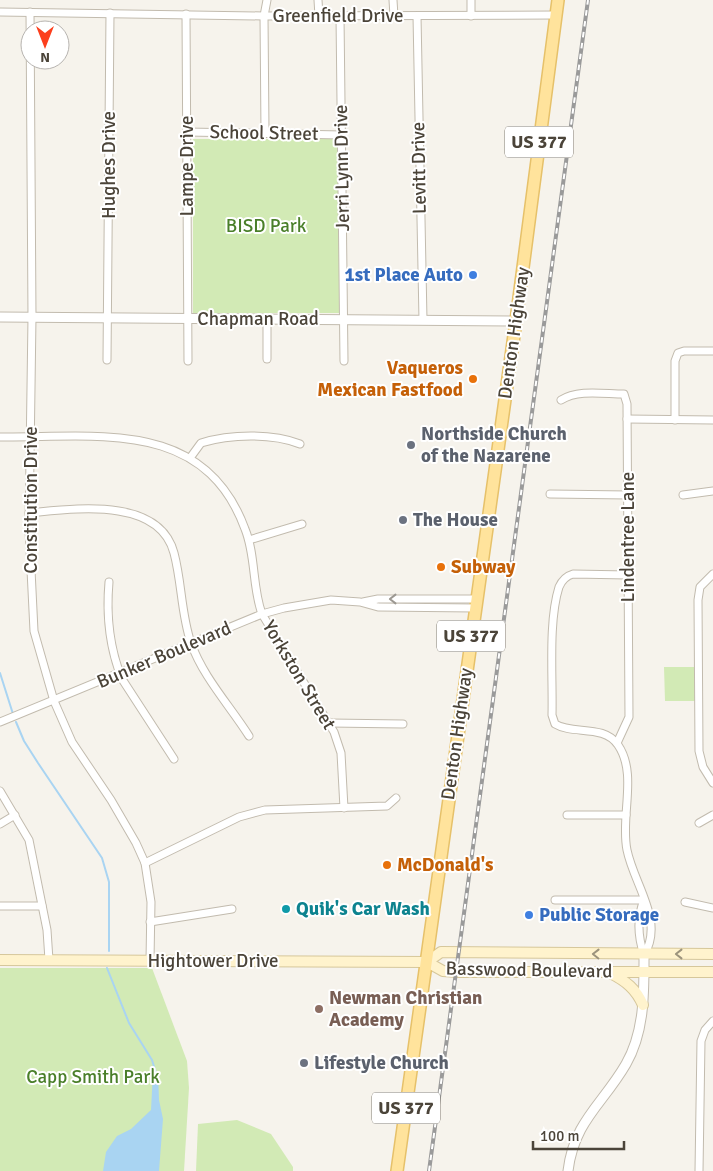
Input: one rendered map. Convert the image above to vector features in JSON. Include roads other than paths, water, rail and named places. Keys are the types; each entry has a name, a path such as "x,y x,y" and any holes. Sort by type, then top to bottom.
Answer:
{"main road":[{"name":"Denton Highway","path":"397,1171 516,321 558,0"},
{"name":"Basswood Boulevard","path":"713,954 440,952 427,962 443,971 450,972 713,972"},
{"name":"Hightower Drive","path":"0,960 427,962"},
{"path":"607,972 625,981 635,990 643,1005"}],"street":[{"path":"265,133 264,16 266,0"},
{"path":"318,0 319,16"},
{"path":"394,0 394,16"},
{"path":"471,0 471,16"},
{"name":"Greenfield Drive","path":"0,12 264,16 556,15"},
{"name":"Constitution Drive","path":"30,12 32,318 29,513 34,631 54,701 77,751 111,800 136,843 144,863 150,896 150,960"},
{"name":"Hughes Drive","path":"107,360 110,13"},
{"name":"Lampe Drive","path":"186,14 188,360"},
{"name":"Jerri Lynn Drive","path":"340,16 344,361"},
{"name":"Levitt Drive","path":"418,16 423,320"},
{"name":"School Street","path":"187,132 342,135"},
{"name":"Chapman Road","path":"0,318 516,321"},
{"path":"267,319 267,359"},
{"path":"675,420 675,361 678,353 684,351 713,351"},
{"name":"Lindentree Lane","path":"561,400 568,395 580,393 624,394 627,404 629,718 617,742"},
{"path":"627,419 713,420"},
{"name":"Yorkston Street","path":"0,437 119,436 145,440 190,458 211,474 229,493 249,540 256,594 262,614 330,723 341,753 344,808"},
{"path":"190,458 201,443 227,438 284,439 300,444"},
{"path":"683,495 713,491"},
{"path":"550,494 628,494"},
{"path":"29,513 94,510 129,513 144,518 165,536 174,553 191,644 199,663 250,736"},
{"path":"249,540 302,524"},
{"path":"628,575 573,574 565,577 560,586 554,628 552,715 555,724 564,730 586,729 617,742 625,757 626,848 644,900 651,911 651,944 644,954"},
{"path":"713,574 700,587 697,632 699,751 703,767 713,784"},
{"path":"109,582 107,610 109,633 120,674 174,759"},
{"name":"Bunker Boulevard","path":"0,722 262,614 316,602 360,602 378,599 415,599 476,604"},
{"path":"415,599 415,607"},
{"name":"Bunker Boulevard","path":"360,602 378,607 476,604"},
{"path":"330,723 403,724"},
{"path":"0,791 29,840 47,930 50,960"},
{"path":"144,863 246,815 265,810 387,806 396,798"},
{"path":"0,824 15,815"},
{"path":"567,815 626,815"},
{"path":"699,823 713,815"},
{"path":"555,900 644,900"},
{"path":"568,1171 572,1149 581,1128 596,1103 627,1063 636,1039 643,1005 644,954 640,943 640,911 644,900"},
{"path":"685,902 713,908"},
{"path":"0,906 42,906"},
{"path":"150,922 232,908"},
{"path":"699,1171 701,1041 705,1030 713,1021"}],"water":[{"path":"153,1072 158,1072 159,1100 163,1119 159,1171 103,1171 106,1152 117,1136 131,1129 151,1110"}],"waterway":[{"path":"0,673 13,714"},
{"path":"16,722 24,741 102,858 109,882 109,951"},
{"path":"107,968 129,1023 152,1060 156,1073"}],"railway":[{"path":"429,1171 588,0"}],"place":[{"name":"1st Place Auto","path":"473,275"},
{"name":"Vaqueros Mexican Fastfood","path":"473,379"},
{"name":"Northside Church of the Nazarene","path":"411,445"},
{"name":"The House","path":"403,520"},
{"name":"Subway","path":"441,567"},
{"name":"McDonald's","path":"387,865"},
{"name":"Quik's Car Wash","path":"286,909"},
{"name":"Public Storage","path":"529,915"},
{"name":"Newman Christian Academy","path":"319,1009"},
{"name":"Lifestyle Church","path":"304,1063"}],"park label":[{"name":"BISD Park","path":"266,226"},
{"name":"Capp Smith Park","path":"93,1077"}]}
